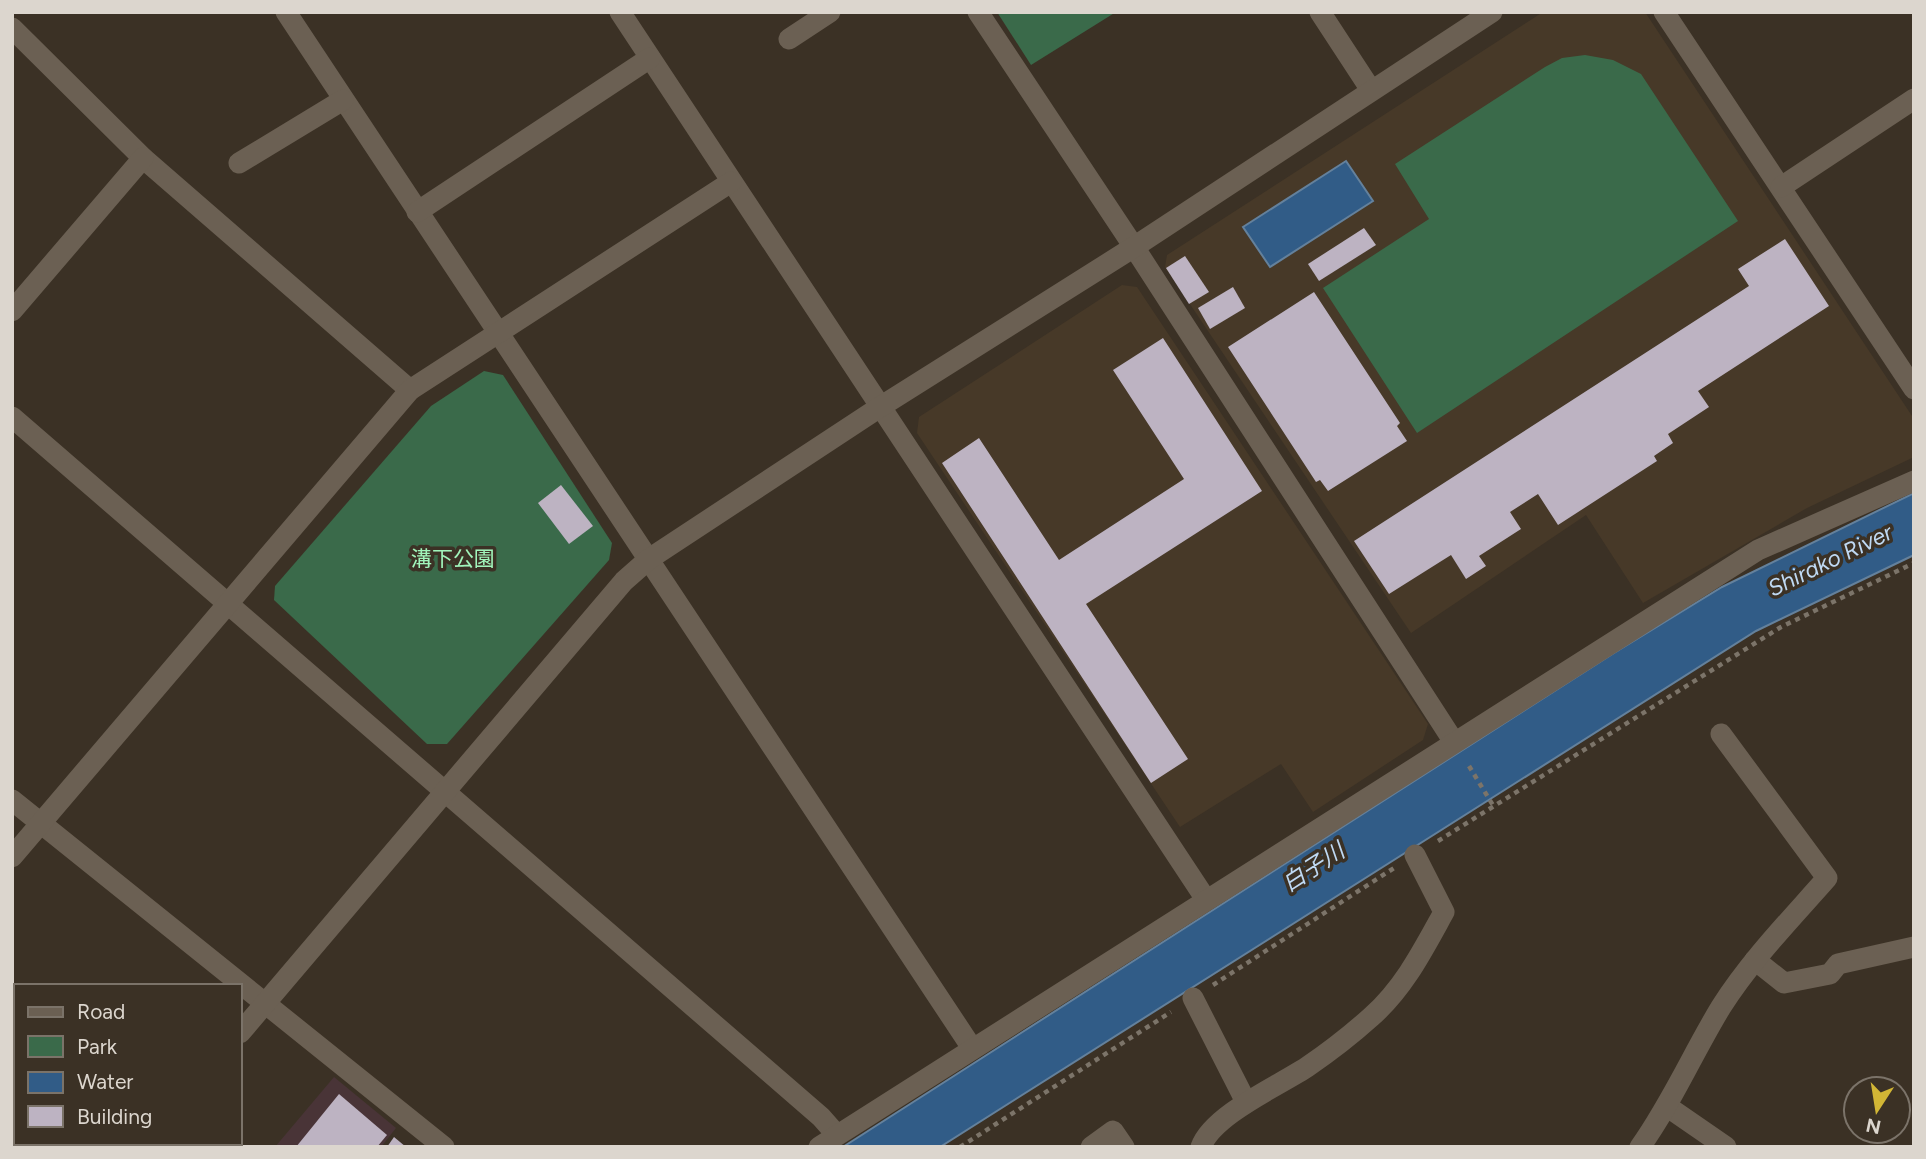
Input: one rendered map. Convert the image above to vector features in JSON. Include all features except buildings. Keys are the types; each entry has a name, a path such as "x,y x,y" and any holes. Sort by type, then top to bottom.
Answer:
{"street":[{"path":"286,12 972,1048"},
{"path":"620,12 1205,898"},
{"path":"789,39 830,12"},
{"path":"978,12 1134,247 1454,742"},
{"path":"1320,12 1371,90"},
{"path":"242,1031 624,580 649,559 880,407 1134,247 1492,12"},
{"path":"1664,12 1914,389"},
{"path":"12,28 143,158 410,390"},
{"path":"417,212 650,58"},
{"path":"1781,187 1914,99"},
{"path":"239,163 343,100"},
{"path":"12,311 143,158"},
{"path":"12,857 410,390 731,182"},
{"path":"12,416 821,1117 827,1141 1205,898 1758,550 1914,481"},
{"path":"1640,1147 1668,1107 1721,1008 1755,960 1827,878 1721,734"},
{"path":"12,800 444,1147"},
{"path":"1201,1147 1205,1137 1247,1102 1307,1067 1372,1017 1403,984 1444,912 1415,855"},
{"path":"1755,960 1784,984 1830,974 1838,964 1914,947"},
{"path":"1193,998 1247,1102"},
{"path":"1668,1107 1726,1147"},
{"path":"1091,1147 1113,1130 1124,1147"}],"path":[{"path":"1454,742 1494,807"}],"shaded area":[{"path":"1543,12 1645,12 1914,419 1914,457 1807,508 1643,603 1586,515 1411,633 1165,267 1167,255"},
{"path":"1122,285 1137,287 1428,724 1423,740 1313,812 1281,764 1180,827 917,433 919,417"},
{"path":"334,1077 396,1128 381,1147 275,1147"}],"green space":[{"path":"997,12 1116,12 1031,65"},
{"path":"1585,55 1613,60 1641,74 1738,221 1417,433 1323,288 1429,219 1395,164 1545,67 1562,58"},
{"name":"溝下公園","path":"484,371 503,375 612,543 609,560 447,744 427,744 274,600 275,586 431,406"}],"water":[{"path":"1346,161 1373,201 1270,267 1243,227"},
{"path":"1914,493 1914,555 1756,631 940,1147 843,1147 1614,653 1722,587"}],"water label":[{"name":"Shirako River","path":"1830,560"},
{"name":"白子川","path":"1313,867"}]}
